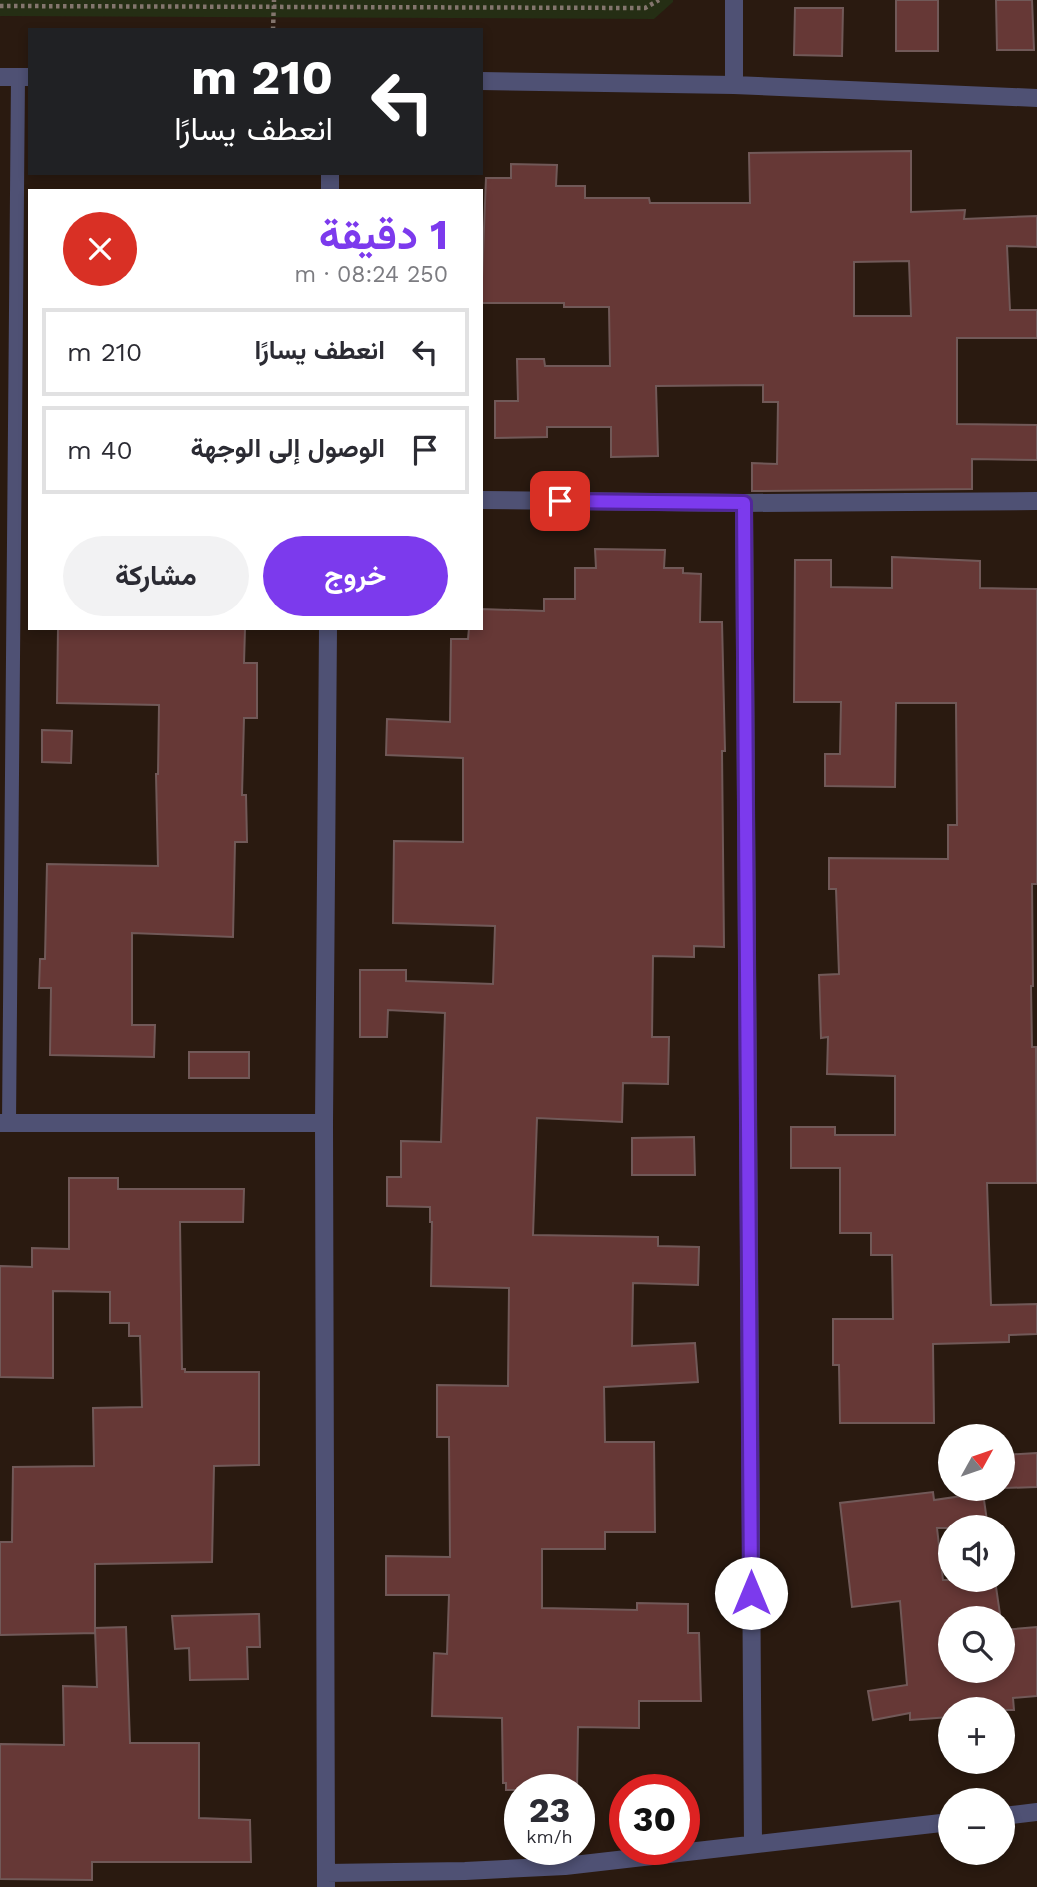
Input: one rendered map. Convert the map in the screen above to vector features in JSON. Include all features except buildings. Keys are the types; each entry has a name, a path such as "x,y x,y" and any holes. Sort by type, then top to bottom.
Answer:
{"street":[{"path":"734,0 734,85"},
{"path":"483,81 734,85 1037,98"},
{"path":"483,500 744,503 1037,501"},
{"path":"744,503 753,1844"},
{"path":"328,630 324,1123 326,1880 552,1867 938,1823"},
{"path":"4,1123 324,1123"},
{"path":"1015,1815 1037,1812"}],"lane":[{"path":"4,1123 16,77"}],"path":[{"path":"0,6 274,3 645,8 659,0"},
{"path":"273,28 274,3"}],"green space":[{"path":"0,0 673,2 654,19 0,16"}],"route":[{"path":"560,501 744,503 751,1593"}]}
